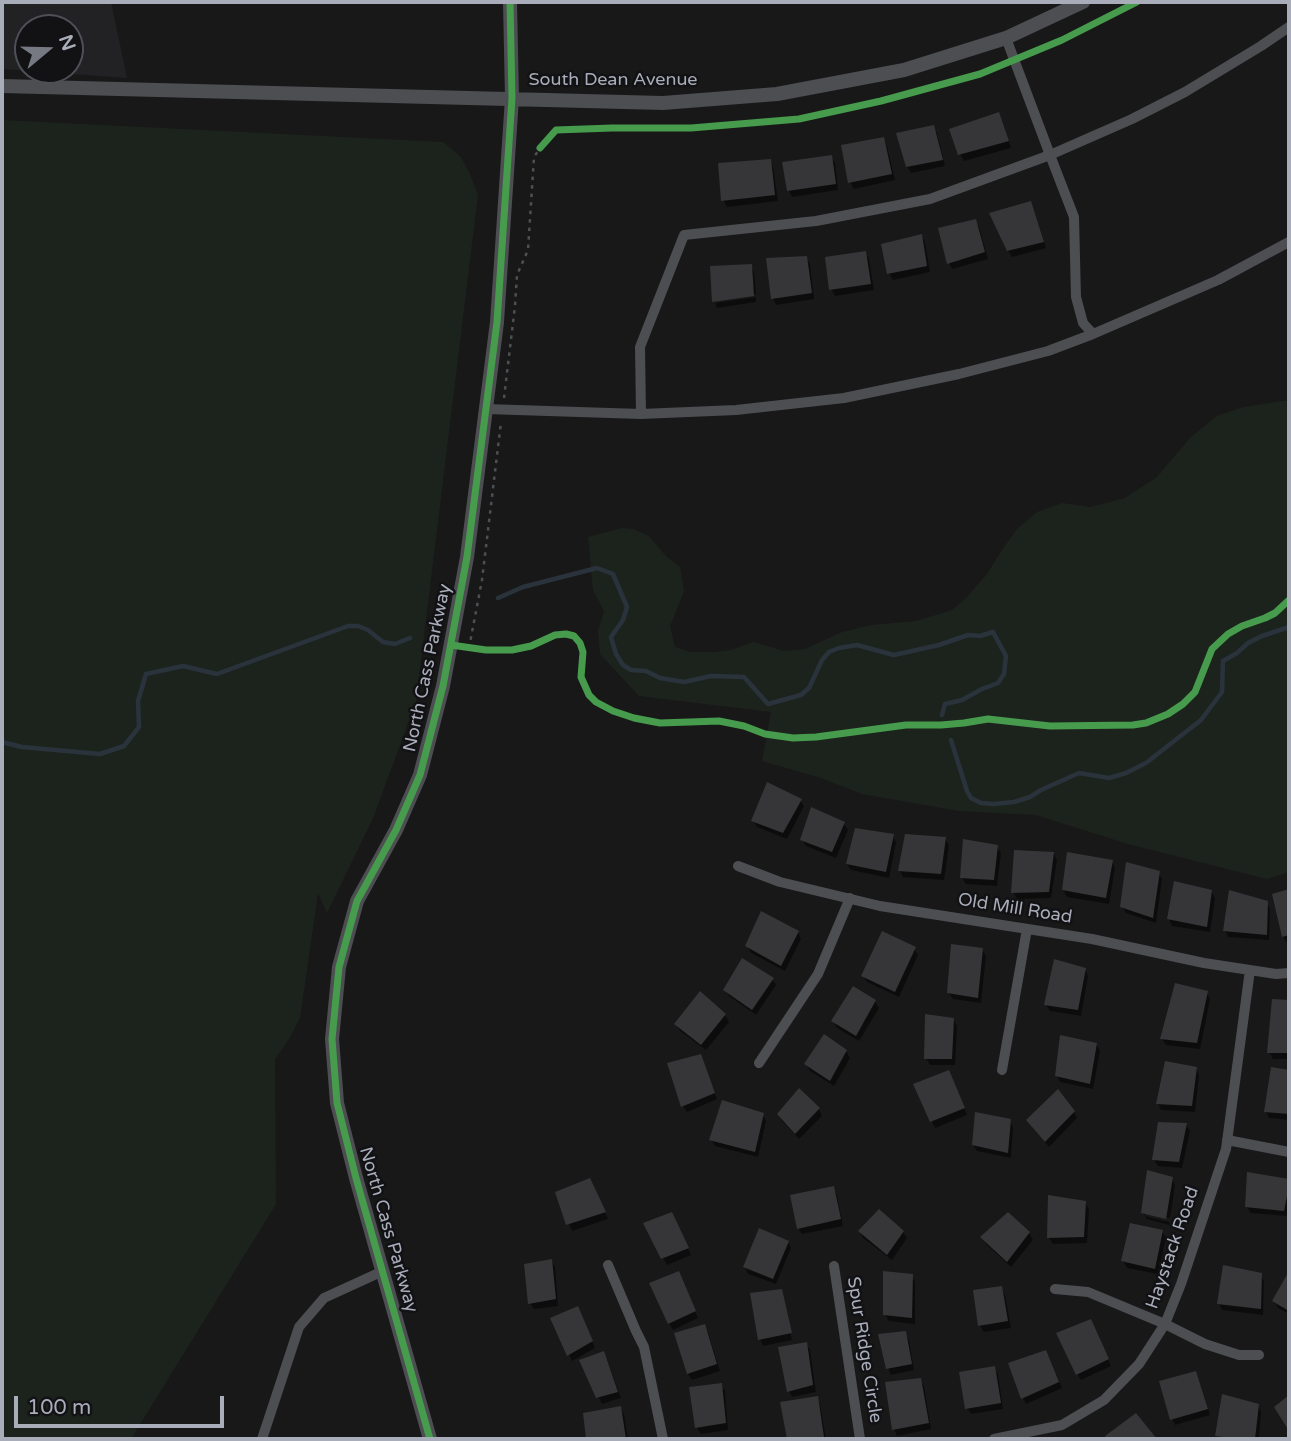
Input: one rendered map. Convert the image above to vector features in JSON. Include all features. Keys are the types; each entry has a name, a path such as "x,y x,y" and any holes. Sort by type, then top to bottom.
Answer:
{"street":[{"name":"North Cass Parkway","path":"430,1439 337,1102 332,1039 339,967 357,901 396,830 420,775 443,686 467,558 497,322 512,98 510,2"},
{"name":"South Dean Avenue","path":"2,86 663,103 777,94 904,70 1006,38 1083,2"},
{"path":"641,414 640,347 684,235 816,220 930,199 1050,155 1132,119 1185,92 1289,27"},
{"path":"1006,38 1074,217 1076,297 1083,323 1093,334"},
{"path":"486,410 641,414 736,410 844,398 1048,351 1219,280 1289,242"},
{"name":"Old Mill Road","path":"738,866 780,882 880,905 1092,939 1204,963 1276,974 1289,973"},
{"path":"759,1063 818,974 850,898"},
{"path":"1002,1070 1027,929"},
{"name":"Haystack Road","path":"994,1439 1062,1426 1104,1400 1139,1364 1165,1324 1226,1149 1250,970"},
{"path":"1227,1140 1289,1152"},
{"path":"608,1265 645,1347 663,1439"},
{"name":"Spur Ridge Circle","path":"834,1266 860,1439"},
{"name":"North Cass Parkway","path":"262,1439 299,1327 324,1298 383,1271"},
{"path":"1055,1289 1088,1292 1165,1324 1205,1345 1239,1355 1259,1355"}],"path":[{"path":"540,148 547,138"},
{"path":"451,645 478,649"}],"shaded area":[{"path":"2,2 111,2 127,78 84,75 84,14 14,14 14,70 2,69"},
{"path":"2,120 443,142 461,157 478,195 416,701 374,816 327,913 318,893 300,1018 275,1059 276,1204 131,1439 2,1439"},
{"path":"1289,401 1289,872 1267,879 1128,844 1036,815 959,811 862,794 821,778 762,761 771,712 639,696 600,654 598,631 604,611 593,590 588,537 622,528 633,529 649,536 666,556 680,567 684,591 670,626 675,647 690,652 714,652 731,650 754,642 784,651 805,649 842,632 871,625 916,621 952,610 987,574 1017,529 1037,512 1062,503 1090,507 1125,498 1157,477 1190,438 1217,416 1244,407"}],"building":[{"path":"999,112 1009,141 958,155 949,129"},
{"path":"934,125 943,160 906,167 896,133"},
{"path":"884,137 892,174 848,183 841,145"},
{"path":"832,155 836,184 787,191 782,162"},
{"path":"771,159 775,195 721,201 718,163"},
{"path":"1031,201 1044,242 1007,251 989,213"},
{"path":"976,219 985,252 947,264 938,228"},
{"path":"922,234 927,266 887,274 881,244"},
{"path":"866,251 871,284 829,290 825,257"},
{"path":"807,256 812,293 771,299 766,258"},
{"path":"752,264 754,296 712,302 710,266"},
{"path":"767,782 802,799 783,833 751,821"},
{"path":"811,807 845,822 832,852 800,840"},
{"path":"855,828 894,834 886,872 846,864"},
{"path":"905,834 946,837 941,874 898,871"},
{"path":"963,839 998,845 994,880 960,878"},
{"path":"1014,850 1054,852 1049,892 1011,893"},
{"path":"1067,852 1113,860 1106,898 1062,890"},
{"path":"1126,862 1160,871 1153,918 1120,907"},
{"path":"1174,881 1212,890 1207,927 1167,919"},
{"path":"1289,889 1289,935 1282,937 1272,894"},
{"path":"1229,890 1268,901 1267,935 1223,931"},
{"path":"761,911 799,931 781,966 745,946"},
{"path":"882,931 916,947 895,992 861,976"},
{"path":"951,944 983,948 978,998 947,993"},
{"path":"742,958 774,978 752,1010 723,990"},
{"path":"1054,959 1086,968 1078,1010 1044,1005"},
{"path":"1175,983 1208,991 1197,1043 1160,1039"},
{"path":"853,986 876,1000 856,1036 831,1021"},
{"path":"700,991 726,1014 701,1045 674,1024"},
{"path":"1272,999 1289,1000 1289,1053 1267,1053"},
{"path":"925,1014 954,1018 952,1059 924,1059"},
{"path":"824,1034 847,1050 830,1081 804,1064"},
{"path":"1060,1035 1097,1043 1090,1084 1055,1076"},
{"path":"701,1054 715,1093 681,1107 667,1063"},
{"path":"1165,1061 1197,1067 1192,1106 1156,1104"},
{"path":"1271,1067 1289,1070 1289,1114 1264,1112"},
{"path":"949,1070 965,1108 930,1122 913,1084"},
{"path":"799,1088 820,1108 795,1134 777,1114"},
{"path":"1058,1089 1075,1111 1045,1142 1026,1120"},
{"path":"722,1100 764,1113 755,1152 709,1140"},
{"path":"975,1112 1011,1119 1008,1153 972,1145"},
{"path":"1158,1122 1187,1123 1179,1162 1152,1160"},
{"path":"1147,1170 1173,1177 1166,1219 1141,1213"},
{"path":"1247,1172 1289,1179 1284,1211 1245,1207"},
{"path":"590,1178 606,1212 566,1225 555,1192"},
{"path":"834,1186 841,1219 797,1229 790,1195"},
{"path":"1048,1195 1086,1201 1084,1237 1047,1238"},
{"path":"879,1209 904,1231 887,1255 858,1231"},
{"path":"672,1212 689,1248 661,1259 643,1223"},
{"path":"1008,1212 1030,1232 1007,1262 980,1237"},
{"path":"1130,1223 1163,1230 1155,1269 1121,1261"},
{"path":"759,1228 789,1241 773,1279 743,1267"},
{"path":"552,1259 556,1299 528,1304 524,1264"},
{"path":"1223,1265 1262,1273 1261,1309 1217,1304"},
{"path":"679,1271 696,1311 668,1324 649,1283"},
{"path":"883,1271 913,1274 912,1318 883,1315"},
{"path":"1289,1271 1289,1311 1272,1301"},
{"path":"1002,1286 1008,1321 978,1326 973,1290"},
{"path":"782,1289 792,1333 758,1340 750,1293"},
{"path":"578,1306 593,1341 567,1356 550,1318"},
{"path":"1091,1319 1109,1359 1076,1375 1056,1333"},
{"path":"705,1324 717,1364 687,1374 674,1333"},
{"path":"906,1331 912,1364 886,1369 878,1334"},
{"path":"807,1342 813,1385 787,1392 778,1347"},
{"path":"1046,1350 1059,1382 1021,1399 1008,1363"},
{"path":"604,1351 618,1392 596,1398 579,1360"},
{"path":"995,1366 1001,1403 965,1409 959,1372"},
{"path":"1196,1371 1208,1409 1170,1420 1159,1381"},
{"path":"921,1378 929,1423 892,1430 885,1382"},
{"path":"722,1383 726,1423 695,1428 689,1387"},
{"path":"1222,1394 1259,1404 1255,1439 1215,1436"},
{"path":"1289,1395 1289,1431 1274,1407"},
{"path":"818,1396 824,1437 787,1439 780,1402"},
{"path":"621,1406 626,1439 586,1439 583,1413"},
{"path":"1136,1413 1157,1439 1107,1439 1105,1436"}],"waterway":[{"path":"498,598 523,587 597,568 613,574 627,607 623,620 611,637 616,654 623,665 631,670 646,671 660,678 684,682 711,676 744,677 768,704 801,695 809,688 822,660 829,652 839,648 857,645 894,655 968,635 980,636 993,632 1006,656 1004,674 998,683 962,700 945,704 942,715"},
{"path":"2,742 22,747 100,754 124,746 139,727 138,701 146,674 183,666 217,674 348,626 368,630 383,642 395,644 410,638"},
{"path":"951,740 967,791 971,798 981,803 1014,802 1079,773 1109,778 1126,773 1146,763 1201,720 1222,692 1223,661 1248,643 1289,627"}],"cycle path":[{"path":"430,1439 337,1103 332,1039 339,967 357,901 396,830 420,775 443,686 467,557 497,322 512,98 510,2"},
{"path":"540,148 556,130 691,128 799,119 881,101 980,74 1062,40 1137,2"},
{"path":"451,645 486,650 512,650 531,646 555,635 574,636 583,652 581,677 589,695 613,711 660,723 719,721 765,734 793,738 988,719 1050,726 1133,725 1168,714 1183,704 1195,692 1212,649 1228,634 1275,613 1289,600"}]}
